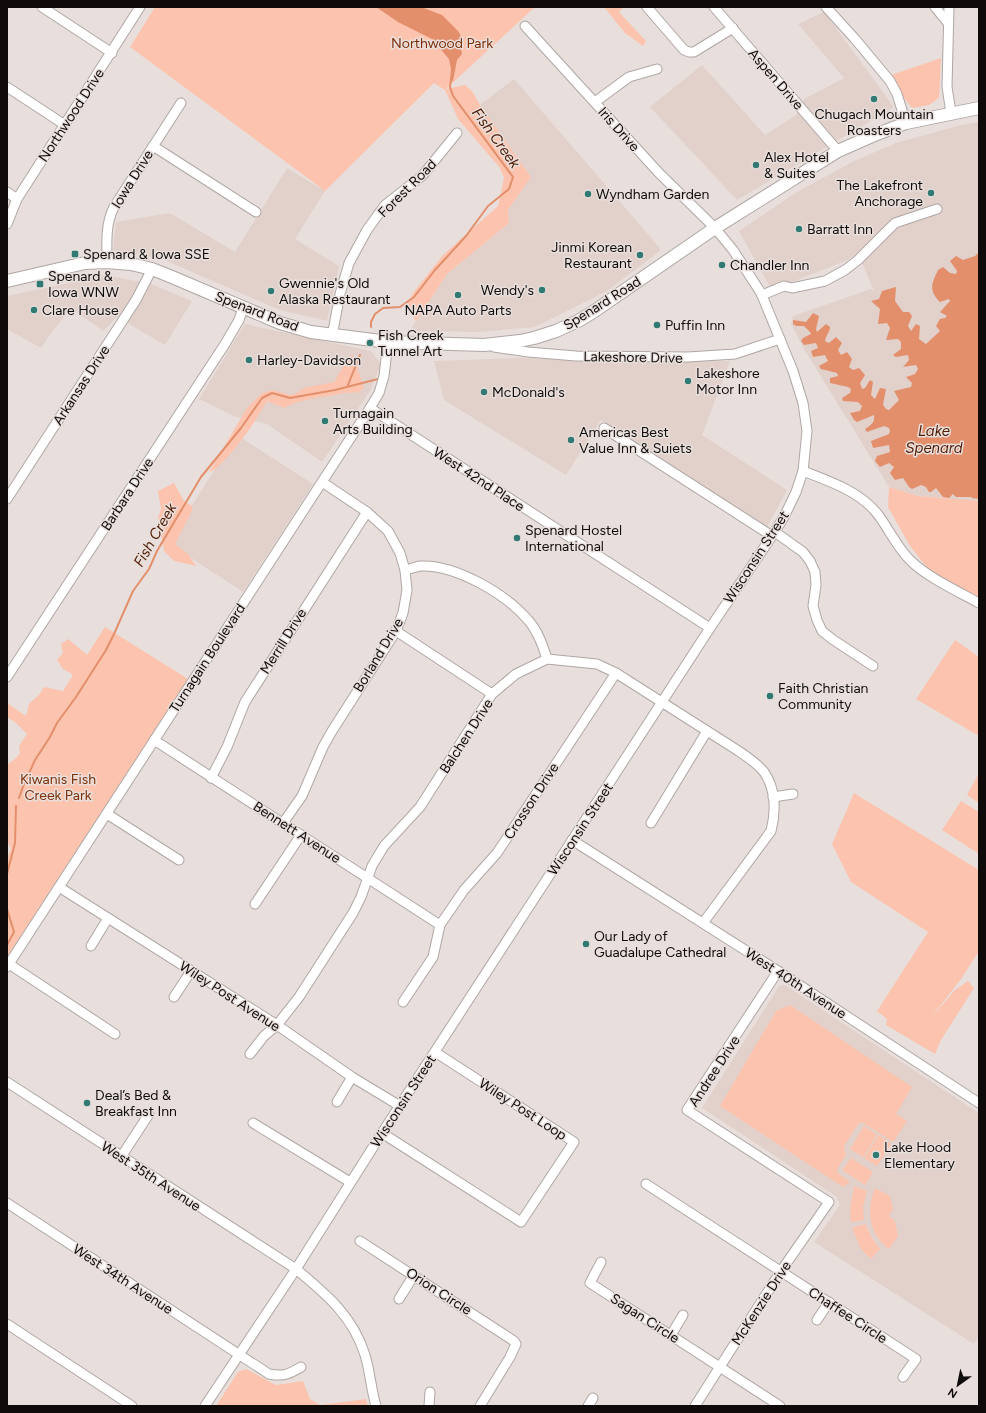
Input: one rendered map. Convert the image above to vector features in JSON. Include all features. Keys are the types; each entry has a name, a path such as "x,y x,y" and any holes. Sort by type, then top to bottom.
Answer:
{"main road":[{"name":"Spenard Road","path":"7,281 86,263 107,262 131,264 152,269 280,323 311,332 332,336 388,342 484,345 525,340 556,330 583,318 715,228 838,151 906,123 979,108"}],"street":[{"path":"42,7 112,53"},
{"name":"Northwood Drive","path":"7,224 17,199 112,53 140,7"},
{"path":"647,7 684,50 689,52 694,52 733,28"},
{"name":"Aspen Drive","path":"714,7 838,151"},
{"path":"826,7 856,39 890,81 897,94 906,123"},
{"path":"935,7 948,23"},
{"path":"949,7 947,87 951,113"},
{"name":"Iris Drive","path":"525,26 659,173 715,228"},
{"path":"595,102 629,77 657,69"},
{"path":"7,87 65,125"},
{"name":"Iowa Drive","path":"107,262 107,229 109,218 114,207 181,103"},
{"name":"Forest Road","path":"332,336 340,294 349,263 367,230 385,205 422,176 457,133"},
{"path":"153,146 256,212"},
{"path":"7,192 17,199"},
{"path":"762,295 784,286 792,288 826,281 846,270 858,260 895,223 936,209"},
{"name":"Wisconsin Street","path":"205,1406 296,1269 382,1132 710,628 784,517 796,492 803,471 807,431 803,403 793,372 762,295 732,250 715,228"},
{"name":"Arkansas Drive","path":"7,499 136,300 152,269"},
{"name":"Barbara Drive","path":"7,677 225,344 239,320 243,308"},
{"name":"Lakeshore Drive","path":"484,345 528,352 576,356 666,357 735,354 780,339"},
{"path":"525,340 520,348 528,352"},
{"name":"Turnagain Boulevard","path":"8,966 370,408 379,392 384,376 388,342"},
{"name":"West 42nd Place","path":"370,408 710,628"},
{"path":"604,428 803,552 810,561 815,572 816,586 813,606 816,620 822,631 832,640 873,666"},
{"path":"803,471 851,492 878,514 911,561 924,572 979,603"},
{"name":"Borland Drive","path":"283,823 302,796 323,747 332,731 396,631 404,613 406,590 405,570 400,553 388,531 367,512 322,482"},
{"name":"Merrill Drive","path":"211,778 245,702 367,512"},
{"path":"405,570 420,566 440,568 461,574 487,588 510,603 529,621 541,642 547,659 597,664 616,673 746,756 763,771 772,787 774,818 771,831 703,923"},
{"path":"396,631 492,694"},
{"name":"Balchen Drive","path":"250,1054 264,1036 277,1026 299,997 353,913 361,897 372,866 384,846 420,807 492,694 516,674 547,659"},
{"name":"Crosson Drive","path":"440,925 464,890 497,854 616,673"},
{"path":"651,823 707,731"},
{"name":"Bennett Avenue","path":"154,740 440,925"},
{"path":"773,797 793,794"},
{"path":"107,814 178,860"},
{"path":"255,904 301,835"},
{"name":"West 40th Avenue","path":"572,840 778,971 979,1103"},
{"name":"Wiley Post Avenue","path":"59,887 277,1026 352,1077 400,1106"},
{"path":"91,946 108,918"},
{"path":"404,1002 433,957 440,925"},
{"path":"8,966 115,1034"},
{"path":"174,997 191,971"},
{"name":"Andree Drive","path":"778,971 687,1110 829,1202"},
{"name":"Wiley Post Loop","path":"382,1132 521,1222 570,1149 574,1142 435,1052"},
{"path":"336,1102 352,1077"},
{"name":"West 35th Avenue","path":"7,1082 296,1269 326,1293 351,1323 365,1354 376,1406"},
{"path":"121,1157 149,1114"},
{"path":"254,1124 350,1182"},
{"name":"Chaffee Circle","path":"646,1184 916,1359 903,1377"},
{"name":"McKenzie Drive","path":"695,1406 780,1271 829,1202"},
{"name":"West 34th Avenue","path":"7,1203 269,1374 279,1376 286,1375 301,1367"},
{"name":"Orion Circle","path":"360,1241 511,1338 516,1344 510,1357 480,1406"},
{"name":"Sagan Circle","path":"601,1262 590,1283 780,1406"},
{"path":"399,1299 414,1275"},
{"path":"817,1320 829,1302"},
{"path":"671,1335 683,1315"},
{"path":"7,1324 132,1406"},
{"path":"429,1406 430,1392"}],"shaded area":[{"path":"824,12 894,107 737,200 650,107 702,65 765,135 796,115 804,99 844,78 798,24"},
{"path":"514,79 659,247 660,251 607,291 535,327 480,332 414,331 412,327 447,274 509,223 508,210 531,177 480,105"},
{"path":"979,122 979,501 918,496 889,487 804,349 791,324 793,316 871,289 874,291 858,253 845,261 795,281 770,287 739,231 797,192 854,161 896,143 961,125"},
{"path":"287,168 325,191 295,239 339,266 327,321 280,310 162,259 113,250 116,222 170,213 235,252"},
{"path":"105,275 151,284 192,301 165,345 117,317 103,331 71,308 41,348 7,329 7,296"},
{"path":"245,324 371,351 381,364 370,391 322,462 267,424 236,417 199,399"},
{"path":"519,358 629,362 730,361 702,435 787,490 767,527 601,420 566,475 444,400 434,361"},
{"path":"237,435 313,484 243,592 168,543"},
{"name":"Lake Hood Elementary","path":"785,985 979,1113 979,1336 974,1344 814,1242 840,1205 837,1197 702,1108 779,986"}],"green space":[{"name":"Northwood Park","path":"155,7 535,7 446,89 465,85 472,91 480,105 531,177 508,210 509,223 447,274 416,321 406,307 413,293 443,255 498,206 504,178 500,168 458,119 445,90 434,83 325,191 130,47"},
{"path":"604,7 624,7 619,12 646,41 643,46 625,33"},
{"path":"941,58 939,98 929,105 912,108 903,97 891,75"},
{"path":"353,355 364,388 357,393 346,393 309,399 284,408 267,401 236,446 214,470 209,472 247,408 262,393 273,390 290,395 295,394 304,388 334,382 349,357"},
{"path":"174,483 184,501 192,506 192,511 175,544 188,554 196,566 174,561 164,551 158,518 161,509 158,491"},
{"path":"889,487 918,496 979,501 979,600 929,570 910,546 888,507"},
{"name":"Kiwanis Fish Creek Park","path":"105,627 188,679 7,957 7,858 11,849 7,841 7,765 20,753 19,746 27,734 16,723 7,717 7,703 26,716 29,704 39,695 44,687 63,691 73,675 62,668 57,660 63,653 61,644 68,639 87,655"},
{"path":"955,640 979,657 979,736 916,699"},
{"path":"979,773 979,803 967,795"},
{"path":"854,793 979,870 979,951 961,979 930,1019 955,990 968,981 974,988 941,1040 935,1054 886,1025 887,1019 877,1011 928,932 851,882 832,844"},
{"path":"961,801 979,812 979,854 942,830"},
{"path":"790,1005 912,1087 896,1114 907,1121 893,1142 863,1123 859,1123 844,1146 846,1155 837,1169 838,1173 850,1182 843,1187 720,1106 776,1011"},
{"path":"864,1126 877,1135 863,1157 850,1149"},
{"path":"879,1135 891,1144 877,1166 864,1158"},
{"path":"851,1158 873,1172 865,1185 842,1170"},
{"path":"854,1186 867,1191 863,1207 864,1220 851,1222 850,1209"},
{"path":"875,1188 890,1196 893,1209 889,1216 895,1221 898,1236 889,1249 877,1236 871,1221 870,1213 872,1196"},
{"path":"865,1224 872,1238 880,1249 871,1259 861,1249 852,1228"},
{"path":"246,1369 276,1385 303,1381 310,1399 320,1405 366,1399 368,1406 216,1406 238,1372"}],"water":[{"path":"376,7 421,7 442,15 458,31 462,38 462,54 457,60 453,81 450,80 451,69 449,59 432,39 398,22"},
{"name":"Lake Spenard","path":"979,252 979,499 971,497 956,497 953,494 949,498 943,497 936,488 931,492 929,492 926,487 921,485 912,489 903,478 895,480 890,473 894,467 889,463 880,467 875,461 877,456 890,452 889,445 873,448 871,441 889,434 889,428 884,426 867,432 865,429 873,422 874,415 857,422 854,420 850,413 860,411 862,406 858,402 843,401 842,398 850,393 851,389 830,383 830,378 838,376 837,373 821,369 819,366 828,361 825,355 813,357 811,351 818,348 816,343 804,345 801,341 803,338 811,334 804,326 796,326 793,324 793,320 806,322 813,313 819,316 816,329 817,332 826,324 830,327 825,341 829,343 836,337 842,343 838,350 841,355 847,352 852,359 849,367 853,370 859,368 865,375 860,383 862,389 865,388 870,380 873,382 871,395 875,399 880,388 886,389 883,405 889,410 899,400 894,391 911,387 912,383 906,377 915,374 918,369 916,365 903,367 909,360 908,355 896,357 893,355 901,349 901,342 898,339 886,340 890,328 887,323 878,324 880,309 871,301 879,299 882,291 896,287 895,301 903,312 909,312 912,316 908,326 911,331 916,324 920,326 919,339 926,344 940,331 936,326 940,319 947,316 940,312 950,301 949,299 940,302 934,294 932,286 938,270 943,267 950,273 956,274 957,271 950,261 956,256 963,260 975,256"}],"waterway":[{"name":"Fish Creek","path":"371,327 371,322 375,314 383,308 400,307 414,297 435,270 466,236 488,206 509,189 513,177 453,96 450,87 451,79"},
{"name":"Fish Creek","path":"348,385 360,355"},
{"name":"Fish Creek","path":"19,798 35,760 57,723 76,697 106,650 133,591 149,569 157,551 201,477 241,428 262,398 272,393 290,398 335,390 378,379"},
{"name":"Fish Creek","path":"7,874 15,843 16,806"},
{"name":"Fish Creek","path":"7,909 14,932 7,945"}],"place":[{"name":"Chugach Mountain Roasters","path":"874,99"},
{"name":"Alex Hotel & Suites","path":"756,165"},
{"name":"The Lakefront Anchorage","path":"931,193"},
{"name":"Wyndham Garden","path":"588,194"},
{"name":"Barratt Inn","path":"799,229"},
{"name":"Spenard & Iowa SSE","path":"75,254"},
{"name":"Jinmi Korean Restaurant","path":"640,255"},
{"name":"Chandler Inn","path":"722,265"},
{"name":"Spenard & Iowa WNW","path":"40,284"},
{"name":"Wendy's","path":"542,290"},
{"name":"Gwennie's Old Alaska Restaurant","path":"271,291"},
{"name":"NAPA Auto Parts","path":"458,295"},
{"name":"Clare House","path":"34,310"},
{"name":"Puffin Inn","path":"657,325"},
{"name":"Fish Creek Tunnel Art","path":"370,343"},
{"name":"Harley-Davidson","path":"249,360"},
{"name":"Lakeshore Motor Inn","path":"688,381"},
{"name":"McDonald's","path":"484,392"},
{"name":"Turnagain Arts Building","path":"325,421"},
{"name":"Americas Best Value Inn & Suiets","path":"571,440"},
{"name":"Spenard Hostel International","path":"517,538"},
{"name":"Faith Christian Community","path":"770,696"},
{"name":"Our Lady of Guadalupe Cathedral","path":"586,944"},
{"name":"Deal’s Bed & Breakfast Inn","path":"87,1103"},
{"name":"Lake Hood Elementary","path":"876,1155"}]}
